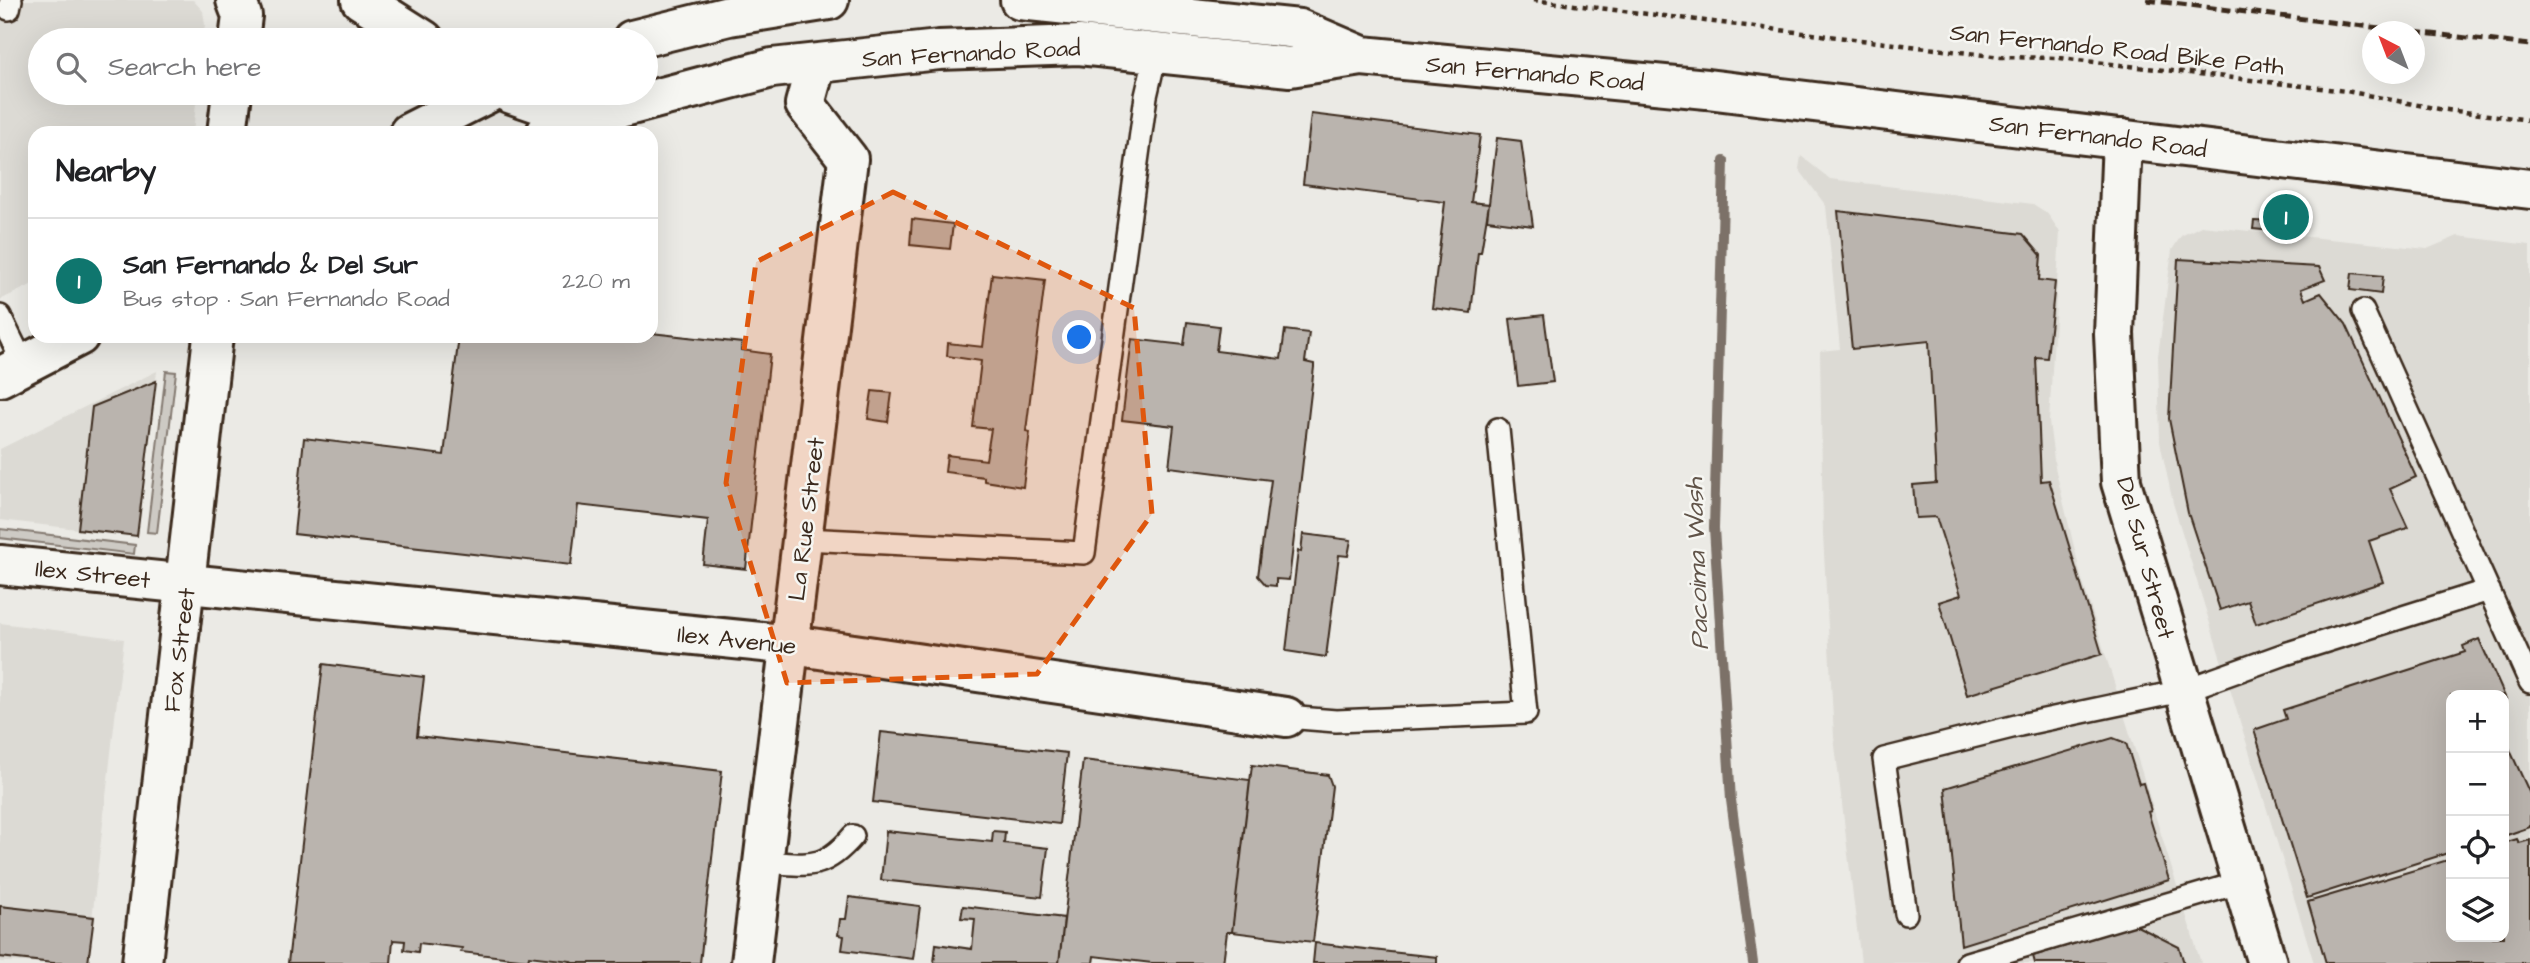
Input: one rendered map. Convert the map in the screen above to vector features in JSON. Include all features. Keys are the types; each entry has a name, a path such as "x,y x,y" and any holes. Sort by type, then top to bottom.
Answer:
{"main road":[{"path":"236,0 242,16 240,28"},
{"path":"361,0 405,28"},
{"path":"658,34 729,16 829,0"},
{"path":"1020,0 1299,29 1362,56"},
{"name":"San Fernando Road","path":"658,98 772,68 939,50 1079,44 1290,68 1362,56 1707,89 2530,189"},
{"name":"La Rue Street","path":"751,963 792,645 848,159 805,104 816,64"},
{"path":"228,126 230,105"},
{"path":"423,126 464,105"},
{"path":"544,105 582,118"},
{"name":"San Fernando Road","path":"563,126 631,105"},
{"name":"Del Sur Street","path":"2122,139 2114,334 2122,482 2182,691 2267,963"},
{"path":"12,371 66,343"},
{"name":"Fox Street","path":"142,963 212,343"},
{"name":"Ilex Street","path":"0,565 186,584"},
{"name":"Ilex Avenue","path":"186,584 792,645 1286,717"}],"lane":[{"path":"804,539 1084,553 1146,96 1156,53"},
{"path":"2363,311 2530,682"},
{"path":"0,316 12,371"},
{"path":"1286,717 1336,721 1526,713 1498,429"},
{"path":"1906,914 1884,759 2020,725 2182,691 2285,654 2489,590"},
{"path":"764,862 824,863 840,852 853,836"},
{"path":"1967,963 2242,882"}],"path":[{"name":"San Fernando Road Bike Path","path":"1533,0 2001,57 2060,58 2346,91 2439,109 2530,120"}],"highlighted area":[{"path":"893,192 1134,308 1152,514 1037,674 787,683 726,483 756,262"}],"shaded area":[{"path":"0,0 193,0 203,11 205,28 28,28 28,105 196,105 194,126 28,126 28,286 0,300"},
{"path":"1801,156 1830,179 2033,204 2047,213 2060,232 2049,422 2055,467 2081,576 2201,963 1861,963 1834,737 1823,535 1820,351 1840,349 1826,206 1799,169"},
{"path":"2201,226 2427,249 2458,236 2530,245 2530,963 2314,963 2173,503 2160,442 2158,356 2172,250 2181,236"},
{"path":"157,371 137,536 0,520 0,449"},
{"path":"166,371 176,372 157,533 147,532"},
{"path":"0,529 135,545 134,554 0,538"},
{"path":"0,623 124,639 87,963 0,962"}],"building":[{"path":"1311,114 1480,135 1471,202 1489,204 1481,252 1478,252 1471,313 1432,308 1445,202 1303,184"},
{"path":"1497,138 1521,141 1533,226 1487,220"},
{"path":"1838,211 2023,234 2041,255 2039,280 2055,282 2047,358 2036,357 2041,481 2049,480 2102,654 1967,695 1939,602 1961,595 1936,517 1916,518 1913,485 1936,483 1929,341 1852,349"},
{"path":"912,219 953,224 950,249 910,245"},
{"path":"2254,221 2273,222 2272,231 2253,229"},
{"path":"2178,259 2319,267 2325,280 2301,289 2305,300 2321,293 2346,324 2416,477 2390,489 2408,528 2369,541 2383,582 2256,624 2248,601 2220,610 2188,513 2169,419"},
{"path":"2352,273 2383,276 2381,294 2350,290"},
{"path":"992,274 1045,280 1026,431 1030,432 1023,487 984,481 984,477 945,472 947,455 986,460 991,429 973,427 981,361 947,356 948,343 983,347"},
{"path":"1544,315 1553,382 1518,386 1510,319"},
{"path":"1187,322 1219,326 1216,351 1281,359 1285,330 1309,333 1305,362 1314,364 1314,367 1289,580 1276,579 1276,586 1266,585 1258,576 1271,480 1169,467 1174,426 1122,420 1132,339 1184,345"},
{"path":"658,334 742,343 741,350 770,354 746,569 703,564 708,520 578,505 571,565 294,534 304,438 444,455 458,343 658,343"},
{"path":"156,381 137,536 78,529 92,407"},
{"path":"872,391 892,393 888,422 868,419"},
{"path":"1303,534 1351,540 1348,556 1339,555 1326,657 1286,651 1298,551 1301,552"},
{"path":"2479,639 2502,690 2446,690 2446,854 2307,898 2254,730 2286,719 2283,710 2465,652 2463,646"},
{"path":"323,664 424,677 417,736 722,771 700,963 570,963 571,961 529,956 528,960 461,952 462,948 419,943 418,952 404,950 405,941 393,940 391,963 288,963"},
{"path":"881,732 1067,753 1059,824 873,802"},
{"path":"2113,738 2126,743 2139,784 2143,783 2151,811 2148,812 2169,880 1961,945 1945,788"},
{"path":"2509,748 2530,794 2530,827 2509,834"},
{"path":"1083,760 1250,780 1232,932 1227,932 1223,963 1152,963 1094,956 1093,963 1059,963"},
{"path":"1252,765 1328,775 1332,786 1313,942 1232,932"},
{"path":"886,831 992,842 993,831 1005,832 1004,843 1048,848 1042,897 881,880"},
{"path":"2517,839 2519,843 2530,840 2530,963 2326,963 2308,902 2446,861 2446,942 2509,942 2509,841"},
{"path":"849,897 920,906 913,959 842,950 844,936 838,935 840,919 846,919"},
{"path":"0,906 94,917 88,963 53,963 0,957"},
{"path":"963,906 1064,918 1059,963 934,963 936,944 972,949 975,919 961,918"},
{"path":"2135,925 2179,947 2184,963 2035,963 2033,956"},
{"path":"1315,943 1437,957 1437,963 1313,963"}],"waterway":[{"name":"Pacoima Wash","path":"1724,161 1714,528 1731,800 1753,963"}],"railway":[{"path":"2147,0 2362,26"},
{"path":"2425,33 2530,45"}],"place":[{"name":"San Fernando & Del Sur","path":"2286,217"}]}
